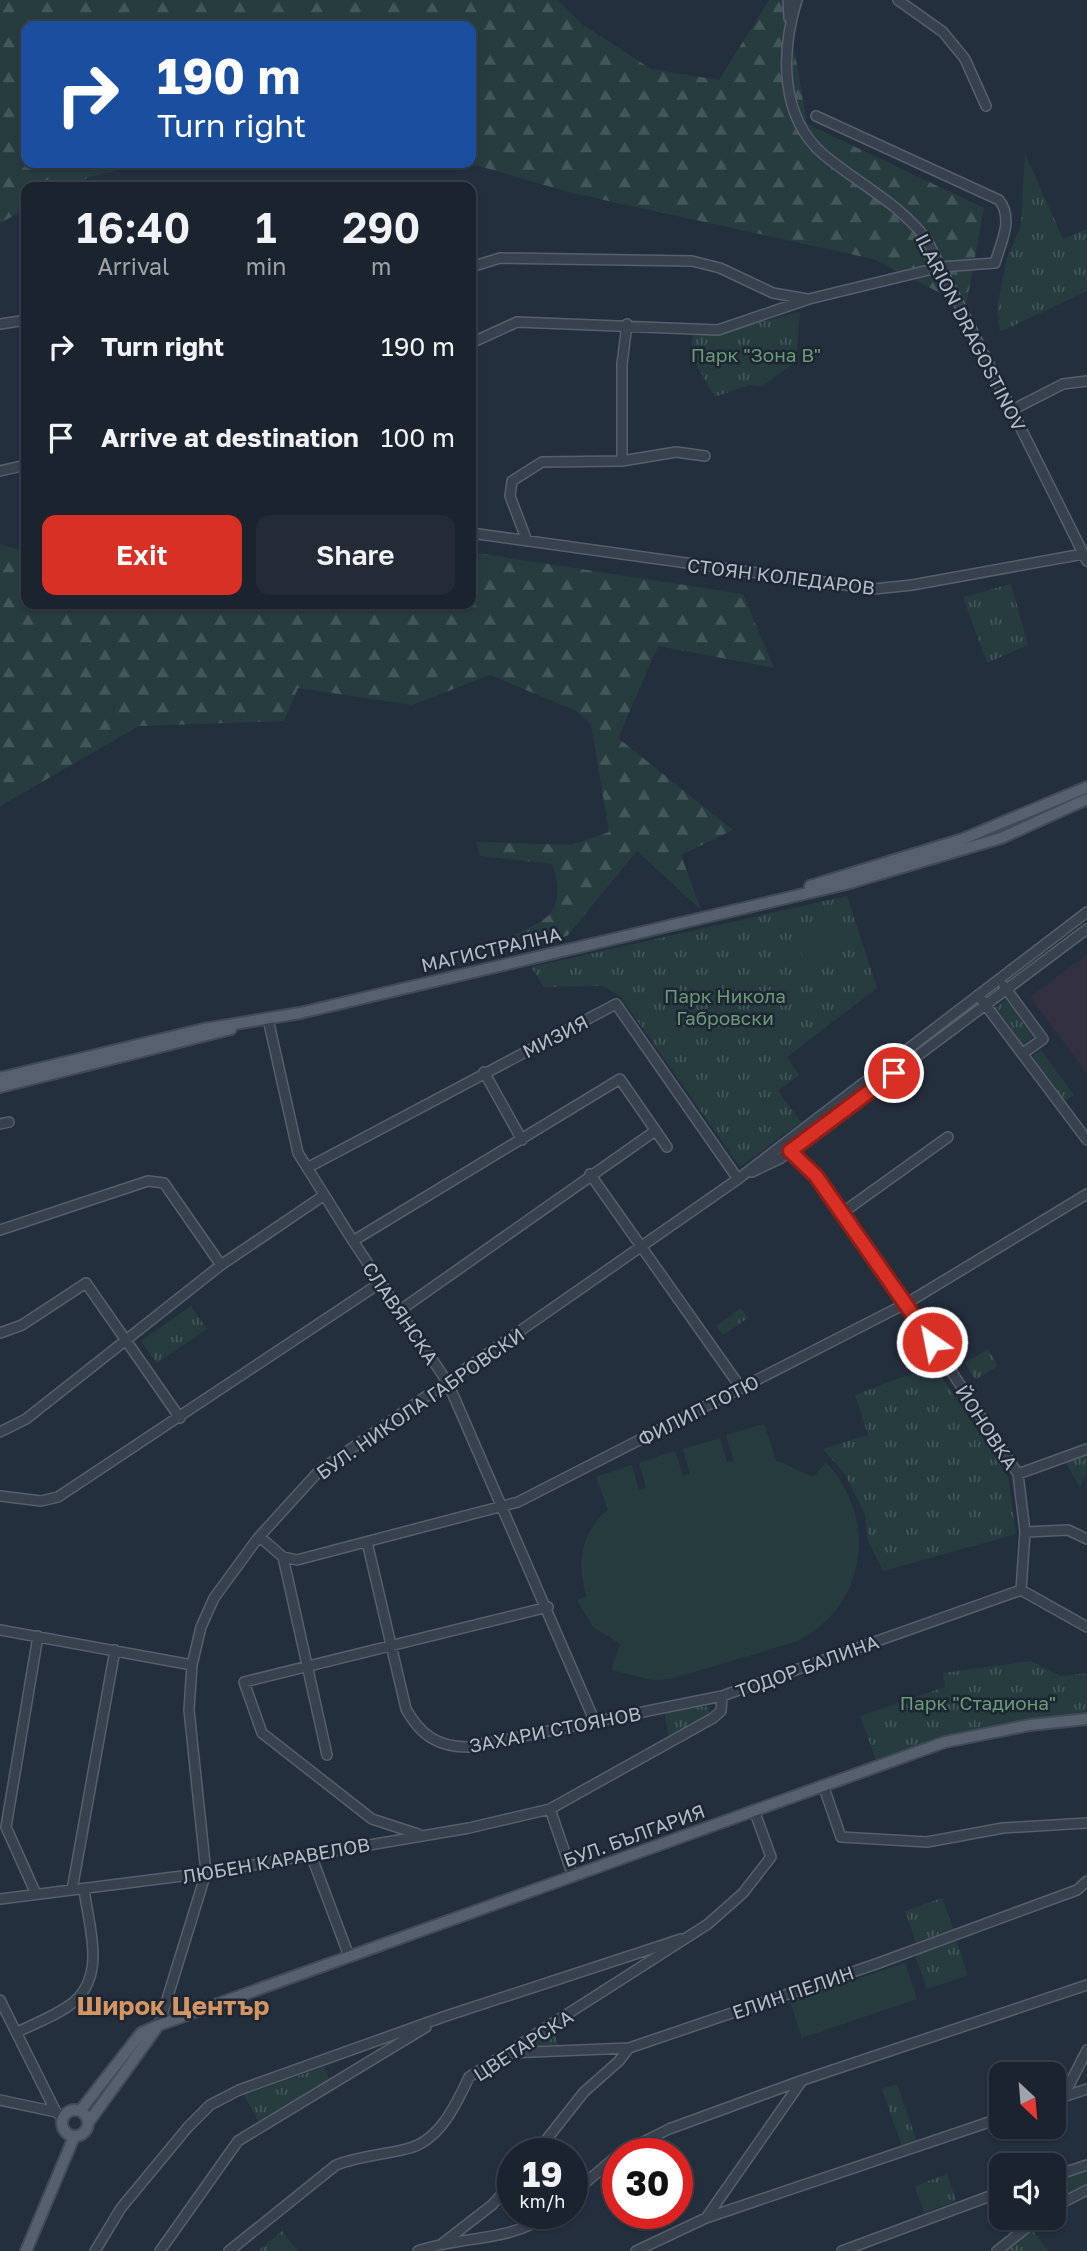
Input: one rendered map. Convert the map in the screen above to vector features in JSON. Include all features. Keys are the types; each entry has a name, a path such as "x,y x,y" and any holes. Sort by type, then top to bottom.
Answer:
{"main road":[{"name":"МАГИСТРАЛНА","path":"740,908 963,839 1087,787"},
{"name":"МАГИСТРАЛНА","path":"0,1078 192,1032 268,1019 846,884 1001,838 1087,799"},
{"name":"МАГИСТРАЛНА","path":"0,1087 216,1035 250,1022"},
{"name":"БУЛ. БЪЛГАРИЯ","path":"80,2111 141,2033 159,2025 944,1742 1030,1725 1087,1719"},
{"path":"88,2123 80,2111 59,2115 64,2132 74,2137 85,2133 88,2123 159,2025"},
{"path":"26,2251 74,2137"}],"street":[{"name":"ILARION DRAGOSTINOV","path":"788,0 788,84 793,110 807,137 824,155 900,210 927,240 1085,558"},
{"name":"ILARION DRAGOSTINOV","path":"790,26 797,0"},
{"path":"898,0 943,32 965,59 986,106"},
{"path":"476,341 517,322 627,324 718,330 809,299 941,267 995,262 1007,219 1006,211 999,200 816,116"},
{"path":"476,265 500,258 692,261 720,268 773,293 809,299"},
{"path":"0,324 21,321"},
{"path":"622,461 622,364 627,324"},
{"path":"1012,410 1063,384 1087,381"},
{"path":"527,541 510,496 512,481 542,462 622,461 676,452 705,456"},
{"path":"0,471 21,465"},
{"name":"СТОЯН КОЛЕДАРОВ","path":"476,534 873,589 1085,558"},
{"name":"БУЛ. НИКОЛА ГАБРОВСКИ","path":"159,2025 206,1873 189,1710 192,1665 201,1627 214,1598 260,1537 319,1471 738,1179 1087,912"},
{"name":"БУЛ. НИКОЛА ГАБРОВСКИ","path":"738,1179 790,1151 1087,929"},
{"path":"999,979 1043,1039 1022,1054"},
{"path":"978,995 1087,1140"},
{"name":"МИЗИЯ","path":"307,1168 616,1004 738,1179"},
{"name":"СЛАВЯНСКА","path":"268,1019 294,1140 307,1168 352,1241 448,1383 483,1465 505,1507 595,1722"},
{"path":"484,1072 522,1140"},
{"path":"352,1241 620,1079 667,1147"},
{"path":"399,1311 590,1174 655,1131"},
{"path":"842,1213 948,1137"},
{"name":"ЙОНОВКА","path":"790,1151 816,1176 907,1303 1018,1474 1025,1532 1021,1590"},
{"path":"590,1174 741,1388"},
{"path":"0,1230 148,1181 164,1183 221,1265"},
{"name":"ФИЛИП ТОТЮ","path":"283,1557 298,1560 505,1507 907,1303 1087,1194"},
{"path":"0,1432 26,1419 125,1338 221,1265 323,1196"},
{"path":"0,1333 22,1325 86,1283 180,1418"},
{"path":"0,1496 41,1502 58,1497 380,1283"},
{"path":"1018,1474 1087,1449"},
{"path":"1025,1532 1068,1530 1087,1539"},
{"path":"260,1537 283,1557 327,1755"},
{"name":"ЗАХАРИ СТОЯНОВ","path":"368,1542 406,1709 421,1731 438,1743 449,1747 469,1746 722,1696"},
{"path":"1021,1590 1087,1627"},
{"name":"ТОДОР БАЛИНА","path":"550,1809 713,1718 721,1711 722,1696 1021,1590"},
{"path":"420,1835 372,1819 262,1733 244,1682 548,1607"},
{"path":"0,1630 192,1665"},
{"path":"36,1894 6,1827 38,1636"},
{"path":"72,1890 115,1650"},
{"path":"823,1786 841,1837 927,1842 1003,1828 1087,1823"},
{"path":"550,1809 573,1876"},
{"name":"ЛЮБЕН КАРАВЕЛОВ","path":"0,1899 206,1873 469,1828 550,1809"},
{"path":"95,2251 121,2208 210,2105 239,2090 443,2017 693,1936 737,1900 771,1857 754,1810"},
{"path":"311,1855 349,1956"},
{"name":"ЕЛИН ПЕЛИН","path":"548,2138 584,2092 619,2061 629,2048 906,1953 1077,1890 1087,1881"},
{"path":"18,2032 76,2000 86,1983 94,1964 83,1889"},
{"name":"ЦВЕТАРСКА","path":"229,2251 336,2165 355,2157 410,2149 433,2136 455,2106 469,2077 693,1936"},
{"path":"651,2138 803,2080 1087,1985"},
{"path":"0,2000 59,2115"},
{"path":"160,2251 238,2141 443,2017"},
{"path":"508,2053 629,2048"},
{"path":"1066,2085 1087,2050"},
{"path":"706,2218 803,2080"},
{"path":"1066,2096 1087,2089"},
{"path":"0,2101 59,2115"},
{"path":"636,2251 706,2218 989,2122"},
{"path":"1066,2172 1087,2165"},
{"path":"588,2180 602,2169"},
{"path":"1066,2201 1087,2190"},
{"path":"842,2251 989,2196"},
{"path":"443,2243 497,2200"},
{"path":"418,2251 443,2243 516,2233 523,2229"},
{"path":"997,2251 1024,2230"}],"shaded area":[{"path":"1087,954 1087,1073 1030,997"}],"green space":[{"path":"0,0 558,0 582,24 651,69 719,80 769,0 786,0 807,124 984,208 966,306 873,259 572,193 476,165 476,21 21,21 21,168 127,168 79,182 21,182 21,212 0,223"},
{"path":"1025,154 1063,239 1087,229 1087,291 1000,332 997,308 1006,261 1021,225"},
{"name":"Парк \"Зона В\"","path":"800,312 796,362 762,386 749,385 715,397 690,354 693,333 721,332"},
{"path":"0,544 21,550 21,609 476,609 476,553 743,594 774,668 658,646 618,738 733,830 681,855 701,910 637,851 567,936 472,953 548,916 558,891 552,864 480,856 476,842 571,845 609,832 591,724 576,711 490,675 412,705 298,688 284,721 139,726 0,806"},
{"path":"1011,584 1028,645 987,663 963,597"},
{"name":"Парк Никола Габровски","path":"847,896 877,988 787,1057 799,1075 778,1091 801,1122 740,1167 620,996 603,986 544,987 531,967"},
{"path":"837,922 846,949 804,962 796,935"},
{"path":"1006,1000 1034,1036 1023,1045 995,1008"},
{"path":"1041,1050 1074,1095 1065,1101 1032,1056"},
{"path":"191,1306 207,1329 157,1363 141,1341"},
{"path":"741,1308 748,1318 723,1335 716,1326"},
{"path":"988,1349 998,1366 975,1380 965,1363"},
{"path":"934,1365 1008,1477 1016,1534 883,1571 868,1541 865,1515 845,1474 823,1449 868,1435 855,1395"},
{"path":"764,1424 776,1460 813,1477 826,1462 843,1484 853,1509 858,1534 858,1559 851,1583 839,1606 821,1625 798,1641 671,1679 653,1680 611,1670 620,1644 593,1627 577,1600 586,1596 582,1560 586,1539 591,1528 608,1510 596,1477 632,1465 639,1490 646,1488 639,1463 675,1451 683,1476 690,1474 683,1449 720,1438 727,1462 734,1461 726,1435"},
{"path":"1077,1455 1087,1456 1087,1472 1080,1487 1064,1460"},
{"name":"Парк \"Стадиона\"","path":"1031,1661 1060,1676 1087,1673 1087,1719 945,1742 878,1766 860,1716 945,1687 943,1673"},
{"path":"699,1706 709,1707 709,1714 668,1736 665,1714"},
{"path":"942,1898 953,1929 916,1942 905,1911"},
{"path":"956,1940 968,1975 927,1989 915,1954"},
{"path":"905,1963 917,1999 802,2038 790,2001"},
{"path":"553,2028 559,2049 514,2051"},
{"path":"324,2067 330,2081 260,2124 244,2095"},
{"path":"897,2084 917,2142 902,2147 882,2089"},
{"path":"1087,2165 1087,2190 1066,2201 1066,2172"},
{"path":"947,2174 956,2201 924,2213 915,2186"},
{"path":"1008,2230 1033,2230 1048,2251 997,2251 1011,2239"},
{"path":"282,2231 298,2251 261,2251 260,2249"}],"district":[{"name":"Широк Център","path":"173,2005"}],"route":[{"path":"894,1073 790,1151 816,1176 932,1342"}]}
